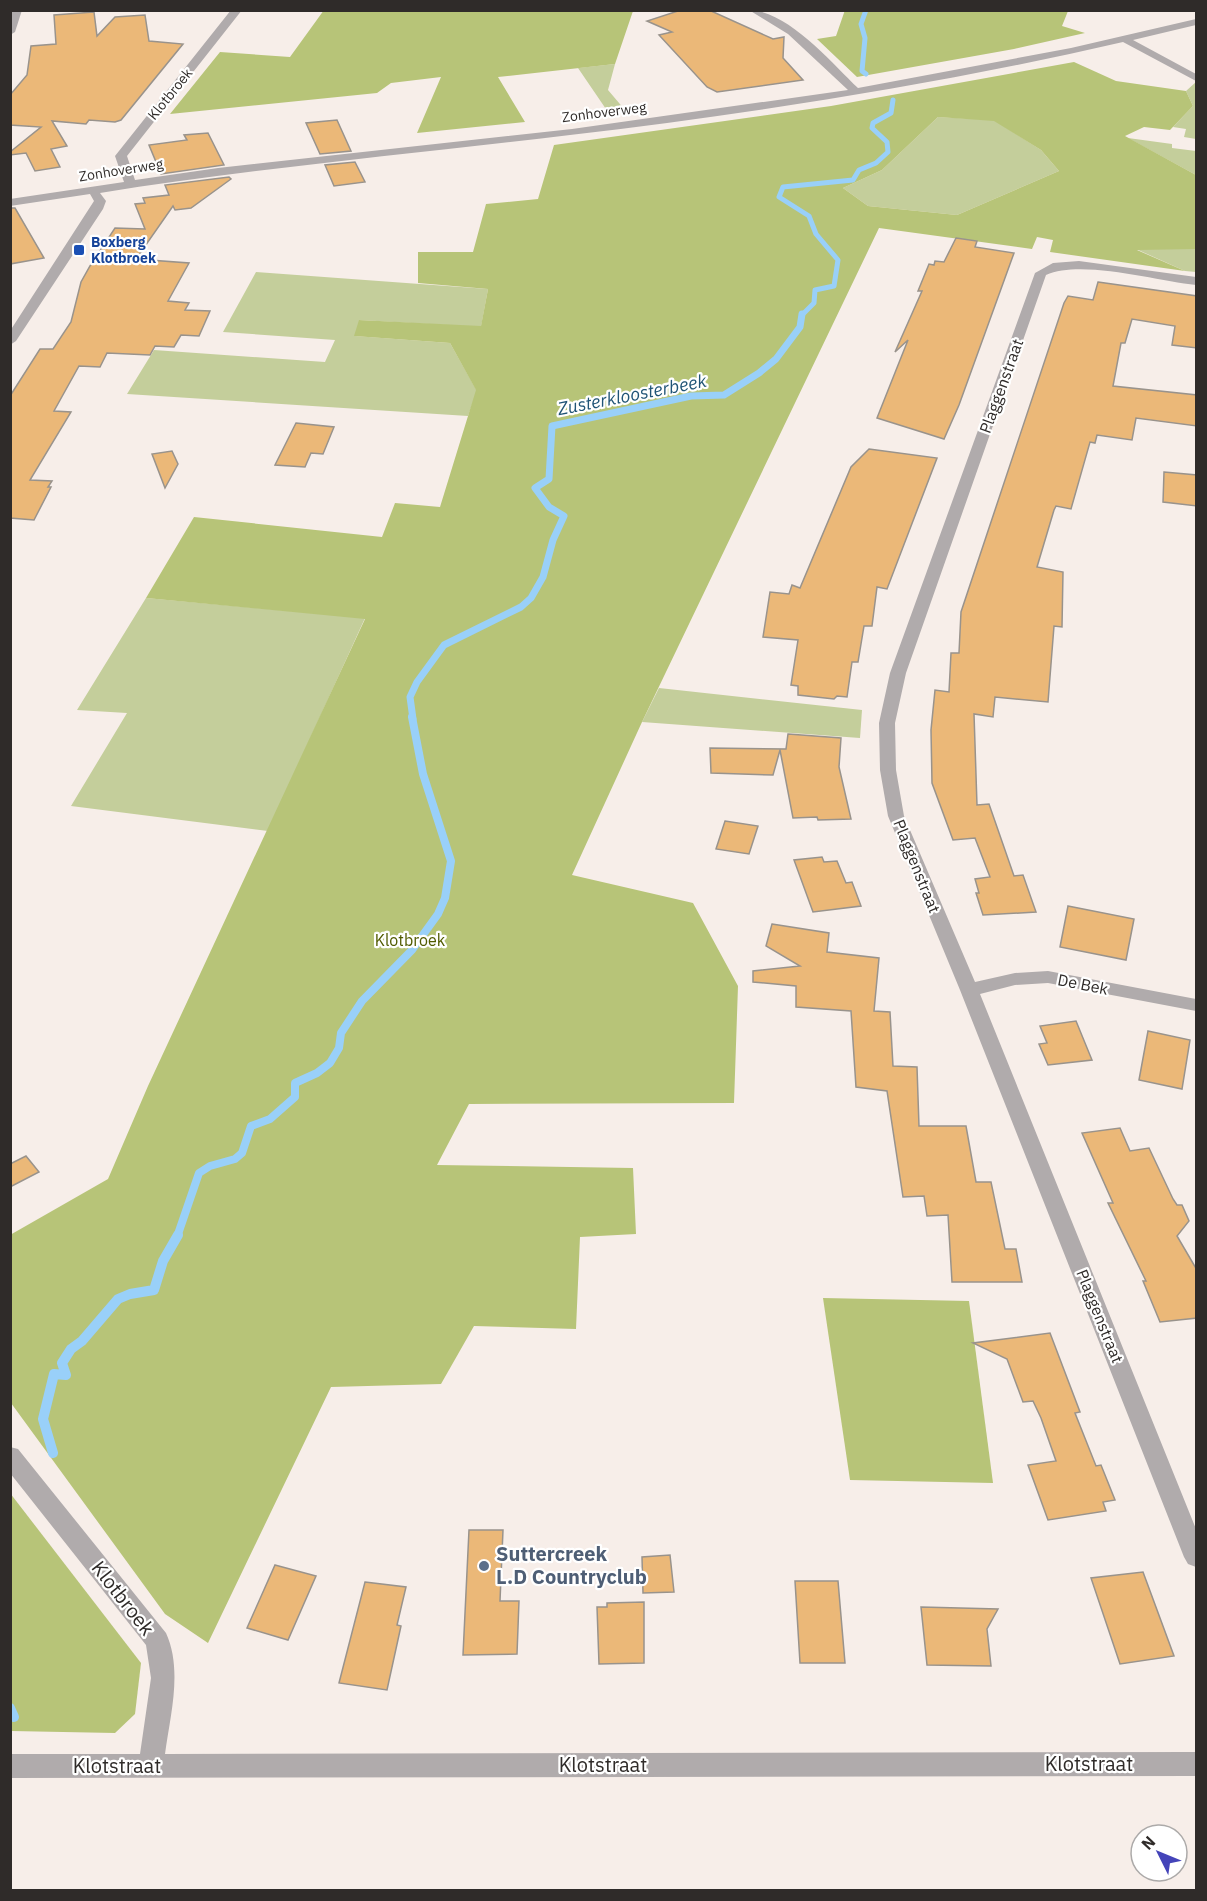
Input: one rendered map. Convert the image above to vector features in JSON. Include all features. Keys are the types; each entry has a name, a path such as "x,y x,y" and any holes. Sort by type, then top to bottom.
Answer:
{"street":[{"path":"10,32 17,10"},
{"name":"Klotbroek","path":"130,183 121,156 237,10"},
{"path":"754,10 792,32 857,92"},
{"name":"Zonhoverweg","path":"10,203 130,183 369,153 572,132 857,92 996,66 1197,22"},
{"path":"1125,39 1197,78"},
{"path":"1158,57 1179,52"},
{"path":"10,341 97,209 100,201 92,189"},
{"name":"Plaggenstraat","path":"1197,281 1079,265 1057,266 1041,273 898,673 887,723 888,770 896,816 969,990 1197,1557"},
{"name":"De Bek","path":"969,990 1015,980 1048,977 1197,1005"},
{"name":"Klotbroek","path":"10,1456 158,1641 163,1678 151,1766"},
{"name":"Klotstraat","path":"10,1766 1197,1764"}],"green space":[{"path":"324,10 633,11 615,64 498,77 525,122 417,133 441,77 391,83 377,93 170,114 220,52 290,57"},
{"path":"845,10 1068,11 1062,26 1085,33 1014,49 857,77 817,39 836,36"},
{"name":"Klotbroek","path":"1074,62 1116,81 1186,91 1193,106 1170,130 1144,127 1125,136 1196,175 1196,249 1137,250 1185,271 1050,252 1053,240 1037,237 1032,249 879,228 642,722 572,875 693,903 738,986 734,1103 469,1104 437,1165 633,1168 636,1234 580,1237 576,1329 474,1326 441,1384 331,1387 208,1643 165,1614 11,1403 10,1235 108,1179 148,1086 365,619 146,598 194,517 382,537 395,503 440,507 476,390 450,343 354,336 359,320 481,326 488,289 418,283 418,252 473,252 486,204 538,199 554,145 831,106","holes":["938,117 994,121 1041,150 1059,171 957,215 868,206 843,188 882,170"]},
{"path":"615,64 608,90 625,110 608,112 578,68"},
{"path":"1196,82 1196,139 1184,137 1186,129 1173,127 1193,106 1186,91"},
{"path":"938,117 994,120 1041,150 1059,171 957,215 868,206 843,188 882,170"},
{"path":"1128,138 1172,144 1172,148 1196,151 1196,175"},
{"path":"1136,249 1196,249 1196,272 1185,271"},
{"path":"256,272 488,289 481,327 360,320 355,336 450,343 477,391 468,416 127,394 154,350 325,362 335,340 223,332"},
{"path":"146,598 365,618 268,831 71,806 127,713 77,710"},
{"path":"659,688 862,710 860,738 642,722"},
{"path":"823,1298 969,1301 993,1483 850,1480"},
{"path":"10,1493 141,1663 135,1714 115,1733 11,1731"}],"building":[{"path":"681,10 709,10 773,39 784,37 783,58 803,80 717,92 707,87 659,35 672,32 647,21"},
{"path":"94,12 97,36 115,17 145,15 149,41 183,44 121,120 115,122 89,120 86,124 52,121 67,146 51,149 60,167 35,171 26,153 10,155 10,152 41,127 10,125 10,95 27,75 31,46 56,44 54,15"},
{"path":"337,120 351,151 320,154 306,123"},
{"path":"208,133 224,165 161,174 149,145 187,140 184,135"},
{"path":"355,162 365,182 334,186 325,165"},
{"path":"229,177 231,179 191,208 175,210 173,206 136,259 189,263 168,301 189,303 185,310 210,311 199,336 181,335 174,347 155,346 150,355 107,353 100,367 79,366 54,411 71,412 30,480 52,481 48,487 51,487 34,520 10,518 10,396 40,349 53,349 71,322 81,282 90,266 115,228 145,229 135,204 145,203 143,198 169,195 165,185"},
{"path":"10,208 15,208 44,258 10,264"},
{"path":"956,238 977,241 975,247 1014,253 959,405 944,439 877,418 908,340 895,352 922,291 918,291 929,264 934,265 935,261 944,262"},
{"path":"1098,282 1197,296 1197,348 1172,345 1175,326 1132,319 1125,343 1121,343 1113,386 1197,395 1197,426 1136,418 1132,440 1097,435 1095,443 1090,442 1071,509 1056,506 1054,510 1037,567 1063,572 1062,627 1054,626 1048,702 995,697 993,717 974,714 977,805 989,804 1014,876 1023,875 1036,912 983,915 976,893 979,893 975,879 990,877 975,838 953,840 932,783 931,730 935,690 949,692 951,653 959,653 961,612 1064,303 1068,296 1093,300"},
{"path":"296,423 334,427 323,454 311,453 305,467 275,465"},
{"path":"869,449 937,458 887,589 877,587 872,626 864,626 858,662 852,662 847,697 837,696 834,699 798,695 798,686 791,685 798,640 763,637 770,592 789,594 792,585 800,588 851,467"},
{"path":"172,451 178,464 165,488 152,454"},
{"path":"1164,472 1197,475 1197,506 1163,502"},
{"path":"788,734 841,738 839,767 851,819 793,818 780,750 773,775 711,773 710,748 786,749"},
{"path":"725,821 758,826 749,854 716,849"},
{"path":"822,857 824,862 837,861 846,883 852,882 861,906 813,912 794,860"},
{"path":"1068,906 1134,919 1126,960 1060,947"},
{"path":"772,924 829,933 827,952 879,958 874,1011 890,1012 893,1066 917,1067 919,1126 966,1126 976,1182 991,1182 1005,1249 1016,1249 1022,1282 952,1282 948,1215 927,1216 924,1196 903,1197 887,1091 856,1087 851,1011 796,1007 796,986 753,982 753,971 800,966 766,946"},
{"path":"1076,1021 1092,1060 1048,1065 1039,1044 1047,1043 1040,1026"},
{"path":"1148,1031 1190,1040 1182,1089 1139,1080"},
{"path":"1120,1128 1130,1151 1149,1148 1173,1199 1177,1205 1182,1205 1189,1221 1177,1236 1197,1270 1197,1318 1160,1322 1143,1281 1146,1281 1108,1203 1113,1203 1082,1133"},
{"path":"26,1156 39,1172 10,1187 10,1164"},
{"path":"1050,1333 1080,1412 1075,1413 1096,1466 1101,1465 1115,1500 1103,1502 1106,1511 1048,1520 1028,1465 1056,1461 1041,1418 1033,1401 1023,1402 1007,1359 973,1343"},
{"name":"Suttercreek L.D Countryclub","path":"469,1530 503,1530 500,1601 519,1601 517,1654 463,1655"},
{"path":"670,1555 674,1592 643,1593 642,1557"},
{"path":"275,1565 316,1576 288,1640 247,1628"},
{"path":"1143,1572 1174,1656 1120,1664 1091,1578"},
{"path":"795,1581 838,1581 845,1663 800,1663"},
{"path":"365,1582 406,1587 397,1625 401,1626 387,1690 339,1683"},
{"path":"644,1602 644,1663 599,1664 597,1607 607,1607 607,1603"},
{"path":"921,1607 998,1609 987,1629 991,1666 927,1665"}],"waterway":[{"name":"Zusterkloosterbeek","path":"866,10 861,24 865,38 862,71 866,74"},
{"name":"Zusterkloosterbeek","path":"802,315 814,303 815,290 834,286 838,260 816,234 809,216 779,197 783,187 853,180 859,170 876,163 888,152 887,142 872,128 873,123 891,113 893,100"},
{"name":"Zusterkloosterbeek","path":"413,719 410,697 417,682 444,645 521,607 531,598 543,577 553,540 564,516 549,507 535,488 549,479 552,426 691,396 724,395 759,373 776,359 800,327 802,314"},
{"name":"Zusterkloosterbeek","path":"177,1236 199,1173 210,1166 235,1159 242,1153 251,1126 270,1119 295,1097 295,1083 317,1073 330,1063 339,1048 341,1033 362,1001 412,950 438,914 445,898 451,861 423,774 412,717"},
{"name":"Zusterkloosterbeek","path":"53,1453 43,1419 54,1374 66,1375 62,1363 71,1349 82,1341 118,1299 130,1294 154,1290 163,1261 177,1236"},
{"name":"Zusterkloosterbeek","path":"10,1708 14,1717"}],"place":[{"name":"Boxberg Klotbroek","path":"79,250"},
{"name":"Suttercreek L.D Countryclub","path":"484,1566"}]}
